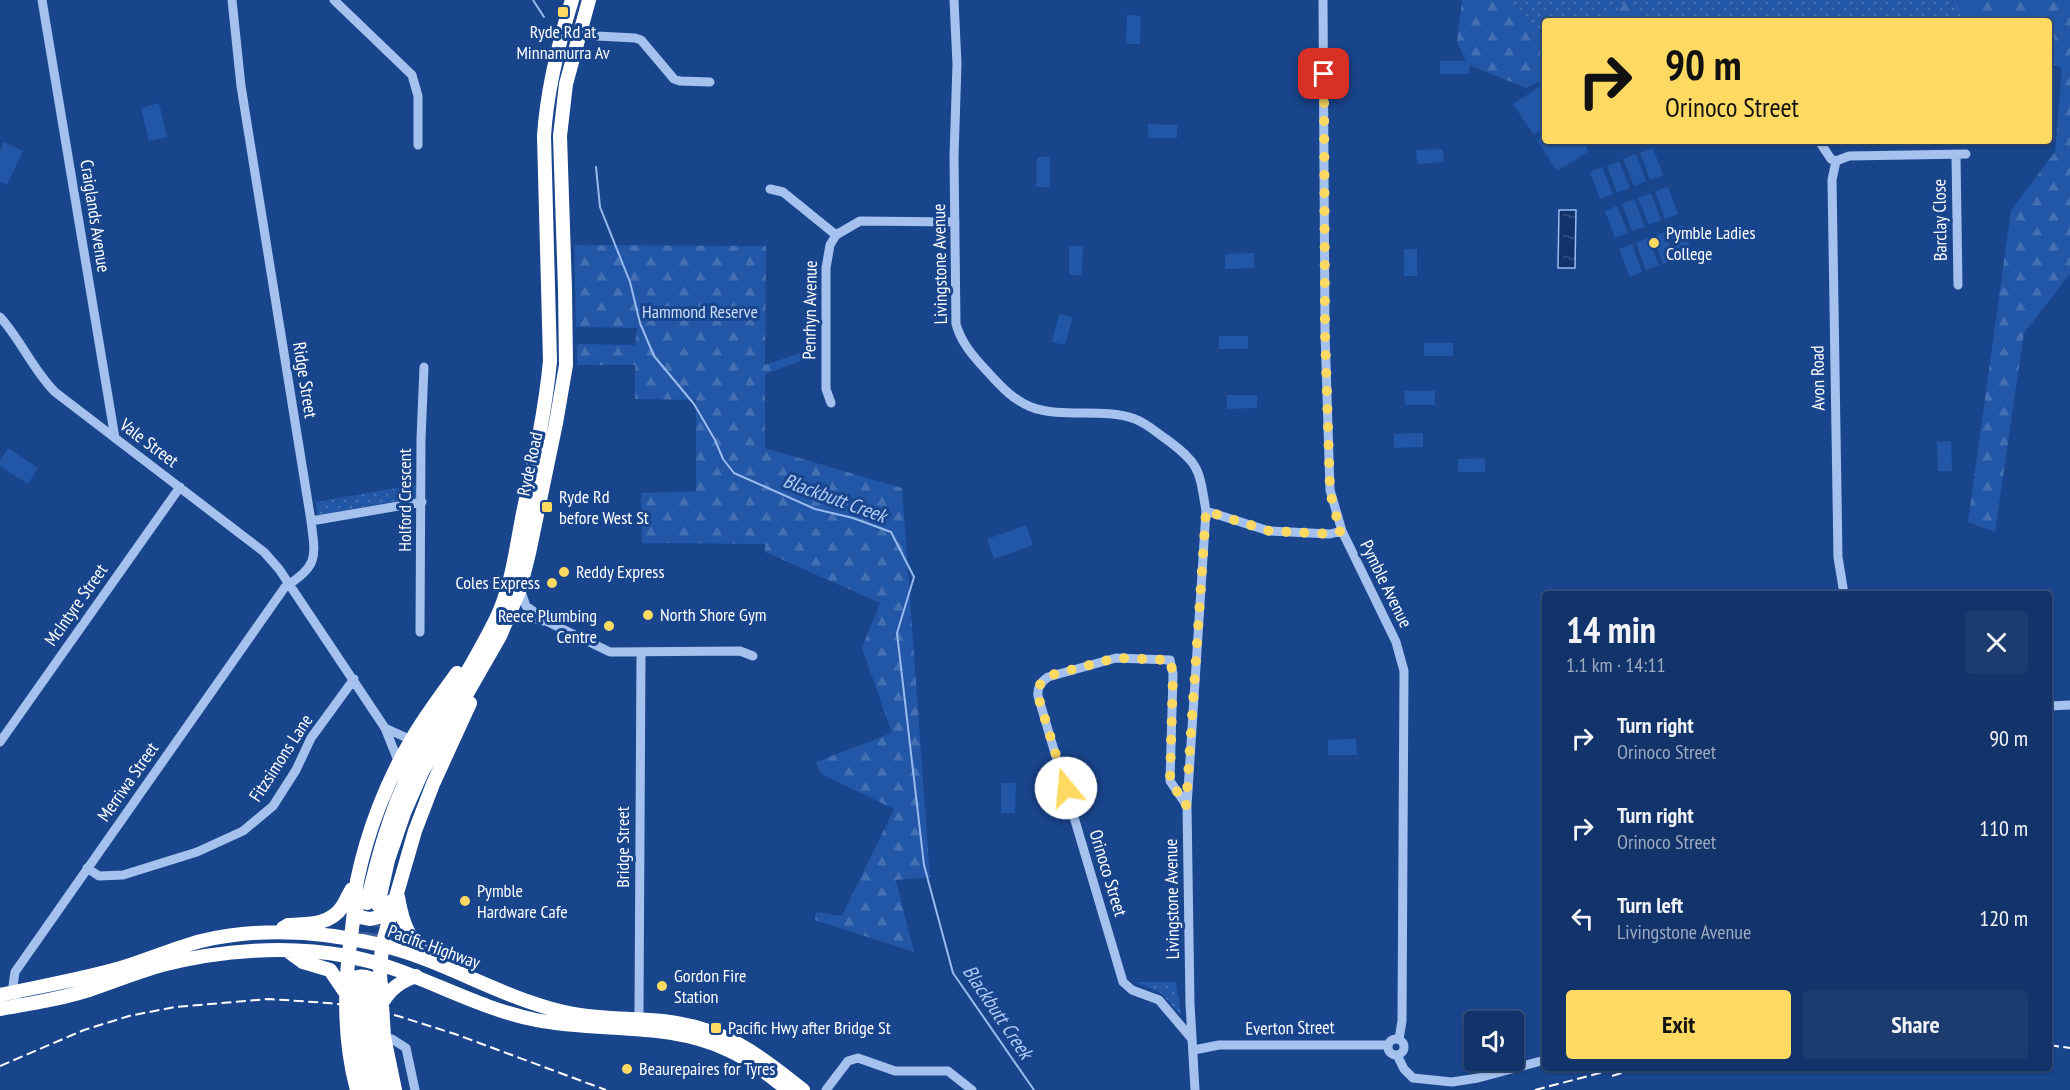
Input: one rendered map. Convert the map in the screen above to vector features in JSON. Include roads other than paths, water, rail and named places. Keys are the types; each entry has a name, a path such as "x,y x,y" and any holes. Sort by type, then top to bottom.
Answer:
{"highway":[{"name":"Ryde Road","path":"366,905 387,860 417,782 500,636 507,589 547,393 550,361 545,127 552,69 572,0"},
{"name":"Ryde Road","path":"366,905 380,848 411,771 520,589 556,423 566,365 560,136 566,84 589,0"},
{"path":"278,932 288,925 315,923 328,920 336,915 357,880 374,822 412,738 502,618"},
{"path":"357,1090 348,1045 363,988 380,964 382,945 422,812 500,636"},
{"path":"357,880 366,905 351,939 348,956 363,988 382,1090"},
{"path":"366,905 360,917 370,919 379,917 397,894"},
{"path":"397,894 402,919 418,945 446,969"},
{"name":"Pacific Highway","path":"0,995 123,967 211,939 278,932 351,939 412,954 540,1006 592,1017 685,1025 733,1040 768,1061 803,1090"},
{"path":"287,951 303,962 330,970 363,988 382,1003"},
{"name":"Pacific Highway","path":"0,1009 70,995 174,963 237,953 287,951 348,956 416,976 469,999 536,1020 686,1036 726,1049 760,1069 788,1090"},
{"path":"394,1090 384,1037 382,1003 394,987 416,976"},
{"path":"363,988 362,1048 370,1090"}],"street":[{"name":"Craiglands Avenue","path":"42,0 115,438"},
{"name":"Ridge Street","path":"232,0 241,86 315,550 309,568 290,584"},
{"path":"334,0 412,75 418,96 418,145"},
{"name":"Livingstone Avenue","path":"954,0 957,64 954,157 958,333 969,351 1011,396 1040,409 1130,418 1150,427 1186,453 1194,462 1200,479 1206,511 1186,806 1195,1090"},
{"name":"Pymble Avenue","path":"1323,0 1325,333 1330,490 1342,531 1396,642 1404,671 1402,1021 1398,1039 1402,1042 1404,1049 1397,1055"},
{"path":"578,35 635,38 646,44 674,79 710,82"},
{"path":"1822,144 1832,159 1836,161"},
{"name":"Barclay Close","path":"1836,161 1849,156 1961,155 1958,285"},
{"name":"Avon Road","path":"1836,161 1832,180 1833,309 1839,557 1844,591"},
{"path":"770,189 783,192 836,236 860,221 955,222"},
{"name":"Penrhyn Avenue","path":"831,403 826,389 826,268 830,245 836,236"},
{"name":"Vale Street","path":"1,320 18,338 46,383 264,552 290,584"},
{"name":"Holford Crescent","path":"420,632 424,368"},
{"name":"McIntyre Street","path":"0,742 4,729 180,488"},
{"path":"311,521 422,502"},
{"path":"1206,511 1269,531 1330,534 1342,531"},
{"path":"290,584 385,728 399,763"},
{"name":"Merriwa Street","path":"17,1006 13,977 15,972 285,587 290,584"},
{"path":"520,589 526,606 548,622 610,652 740,651 753,656"},
{"path":"502,618 526,616 548,622"},
{"name":"Bridge Street","path":"639,1020 641,653"},
{"name":"Orinoco Street","path":"1186,806 1170,780 1173,674 1170,660 1105,660 1048,676 1044,680 1038,696 1124,982 1132,990 1159,1000 1192,1039"},
{"name":"Fitzsimons Lane","path":"87,868 99,876 123,875 197,852 243,831 273,806 296,770 311,738 354,679"},
{"path":"2052,706 2070,705"},
{"path":"385,728 412,738"},
{"path":"639,1020 656,1032"},
{"path":"384,1037 392,1039 405,1048 414,1090"},
{"path":"1398,1039 1391,1040 1388,1045 1389,1052 1397,1055 1404,1069 1413,1078 1452,1082 1478,1078 1542,1061"},
{"name":"Everton Street","path":"1194,1050 1211,1045 1388,1045"},
{"path":"826,1090 848,1061 858,1058 896,1071 948,1071 972,1090"}],"water":[{"path":"1559,210 1576,210 1575,268 1558,268"}],"waterway":[{"name":"Blackbutt Creek","path":"533,0 544,17"},
{"name":"Blackbutt Creek","path":"596,167 600,207 630,282 640,323 654,356 694,404 723,459 734,473 815,509 853,518 891,532 914,577 897,633 924,865 953,973 1034,1090"}],"tunnel":[{"path":"358,988 362,925 367,903"},
{"path":"369,989 369,968 378,907"}],"railway":[{"path":"0,1066 84,1030 129,1016 175,1007 269,999 363,1007 398,1016 455,1034 606,1090"},
{"path":"2052,1045 2070,1048"},
{"path":"1535,1090 1608,1071"},
{"path":"1612,1076 1628,1071"}],"place":[{"name":"Ryde Rd at Minnamurra Av","path":"563,12"},
{"name":"Pymble Ladies College","path":"1654,243"},
{"name":"Ryde Rd before West St","path":"547,507"},
{"name":"Reddy Express","path":"564,572"},
{"name":"Coles Express","path":"552,583"},
{"name":"North Shore Gym","path":"648,615"},
{"name":"Reece Plumbing Centre","path":"609,626"},
{"name":"Pymble Hardware Cafe","path":"465,901"},
{"name":"Gordon Fire Station","path":"662,986"},
{"name":"Pacific Hwy after Bridge St","path":"716,1028"},
{"name":"Beaurepaires for Tyres","path":"627,1069"}],"park label":[{"name":"Hammond Reserve","path":"700,312"}]}
